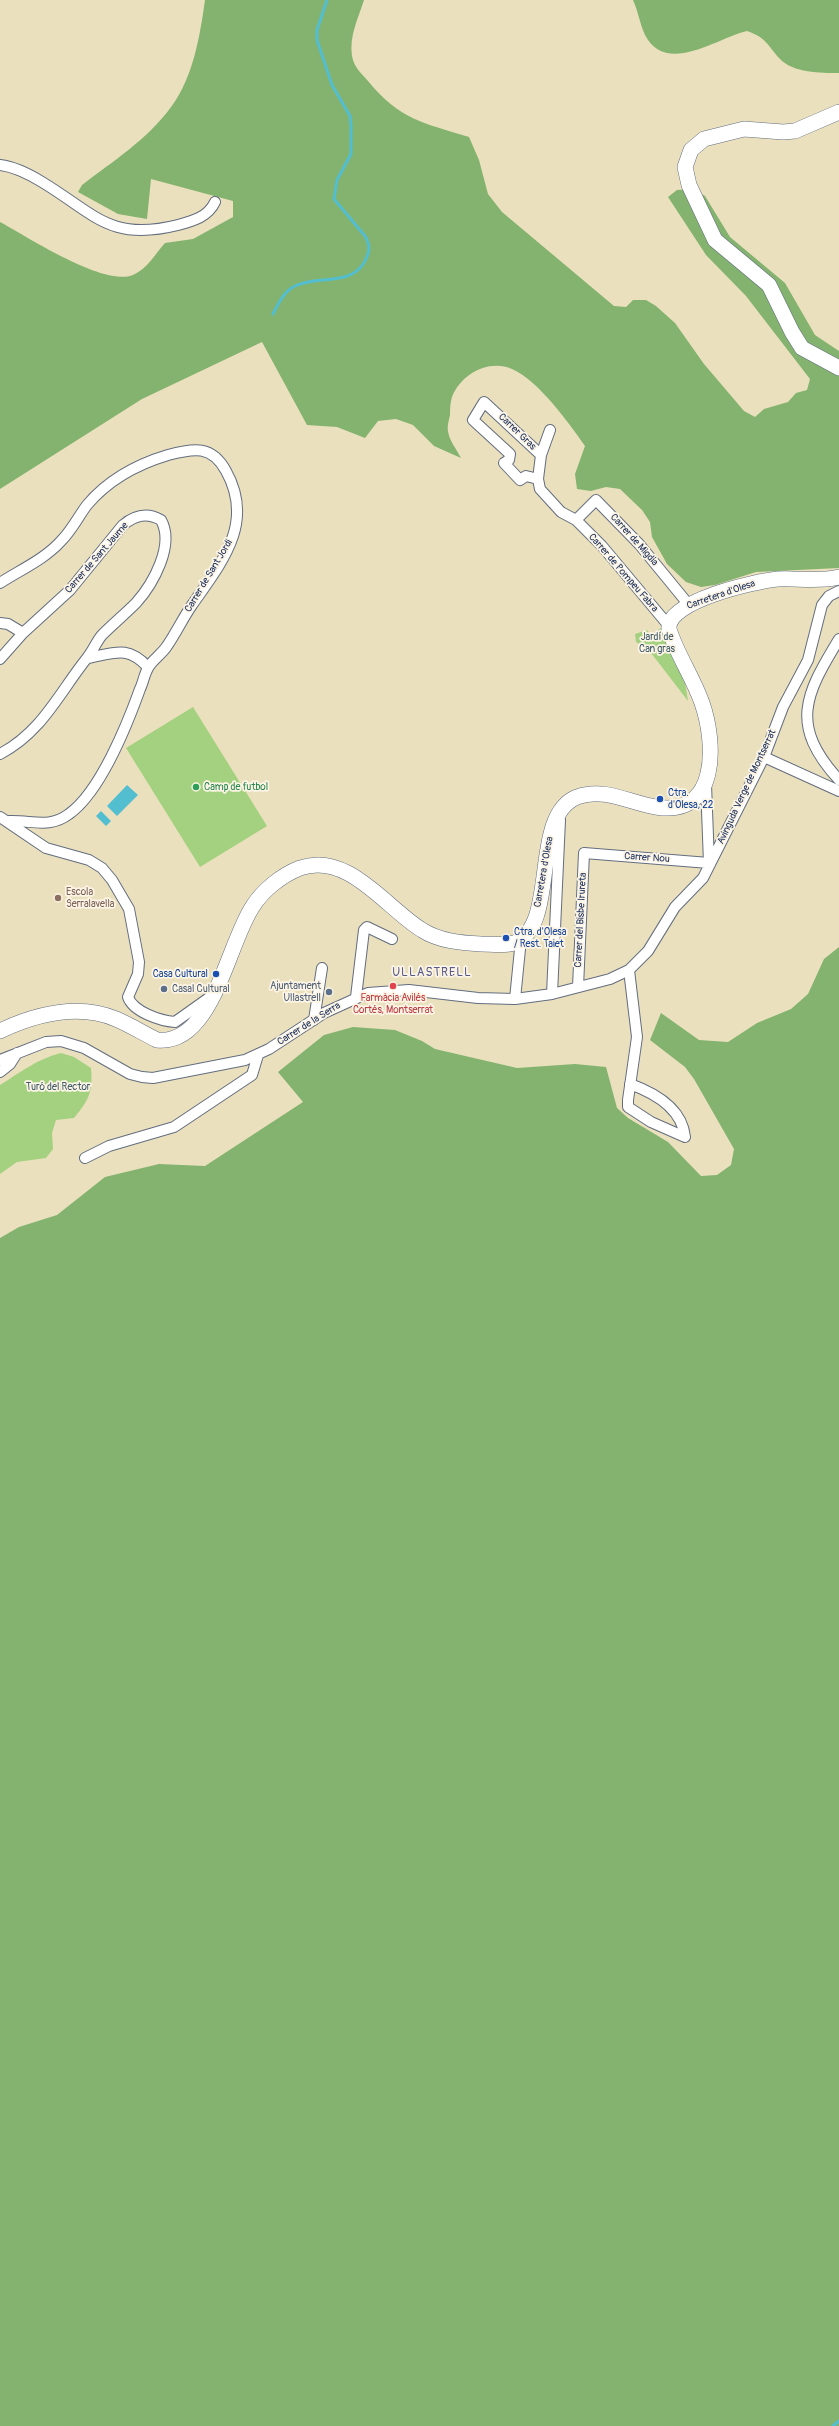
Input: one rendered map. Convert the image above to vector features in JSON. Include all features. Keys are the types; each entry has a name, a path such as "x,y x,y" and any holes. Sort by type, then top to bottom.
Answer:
{"street":[{"path":"839,112 795,131 783,132 744,129 704,139 691,150 685,167 689,185 715,240 769,285 792,332 802,348 839,368"},
{"path":"0,165 13,167 29,174 102,222 122,230 154,230 193,221 210,210 215,202"},
{"name":"Carrer Gras","path":"484,402 541,455 538,479 526,476 520,480 504,463 509,460 510,454 473,420 484,402"},
{"path":"541,455 550,430"},
{"name":"Carrer de Sant Jordi","path":"0,583 53,549 70,531 94,497 132,469 149,461 172,454 201,450 211,453 220,460 234,489 237,499 238,523 227,551 167,647 148,667"},
{"path":"538,479 540,489 550,501 561,512 576,520"},
{"name":"Carrer de Migdia","path":"576,520 596,500 643,548 689,605"},
{"name":"Carrer de Sant Jaume","path":"0,659 23,633 70,590 123,525 138,516 145,515 156,518 164,526 167,538 154,575 137,602 102,635 88,658 41,722 17,745 0,754"},
{"name":"Carrer de Pompeu Fabra","path":"576,520 602,546 669,626"},
{"name":"Carretera d'Olesa","path":"521,939 536,917 546,871 548,842 560,814 571,800 589,794 619,796 655,807 674,808 694,800 706,784 710,757 704,711 669,626 676,613 689,605 756,582 839,577"},
{"path":"821,579 839,588"},
{"name":"Avinguda Verge de Montserrat","path":"629,970 648,951 675,907 700,883 764,757 783,707 808,660 822,605 829,596 839,591"},
{"path":"0,623 8,624 23,633"},
{"path":"838,785 815,750 809,727 807,704 813,683 839,639"},
{"path":"4,819 49,824 62,819 79,805 90,791 113,752 148,667 138,656 130,653 122,652 88,658"},
{"path":"764,757 838,785"},
{"path":"706,784 709,863"},
{"path":"552,994 560,814"},
{"path":"4,819 46,848 89,860 102,868 112,880 129,909 133,923 139,962 138,974 128,997 133,1005 153,1016 175,1022 213,995"},
{"name":"Carrer Nou","path":"584,853 709,863"},
{"name":"Carrer del Bisbe Irureta","path":"578,987 584,853"},
{"path":"0,1031 34,1017 56,1012 77,1011 115,1019 157,1040 172,1039 188,1031 196,1024 213,995 236,937 254,904 286,874 310,866 325,866 353,877 413,924 435,936 463,943 490,944 506,944 521,939 515,999"},
{"path":"356,997 364,930 367,927 373,928 392,939"},
{"path":"314,1020 322,968"},
{"path":"629,970 637,1037 630,1084 628,1107 642,1117 685,1137 679,1119 664,1101 648,1090 630,1084"},
{"name":"Carrer de la Serra","path":"0,1060 46,1042 71,1042 130,1074 153,1078 258,1055 314,1020 356,997 368,993 409,990 478,998 515,999 552,994 610,979 629,970"},
{"path":"0,1072 10,1064 17,1053"},
{"path":"85,1158 109,1146 174,1127 252,1075 258,1055"}],"green space":[{"path":"205,0 364,0 353,35 351,49 352,56 358,70 380,94 402,112 414,118 439,128 469,137 479,160 488,194 502,212 614,306 626,307 633,300 646,300 656,306 675,323 704,364 744,411 755,417 764,409 788,402 796,393 807,390 810,379 746,296 706,255 668,197 677,190 694,189 705,196 730,237 785,283 815,335 839,351 839,568 756,572 715,585 701,587 686,582 667,564 652,537 650,522 642,510 620,489 606,487 591,491 577,489 575,474 585,446 542,392 532,382 512,369 503,366 485,367 469,375 456,389 451,402 448,429 453,445 461,458 434,446 413,425 396,419 378,421 365,438 337,427 307,425 262,342 142,399 0,489 0,222 66,259 104,274 120,277 133,275 142,269 165,243 193,239 233,217 233,201 151,179 147,219 118,214 78,192 82,185 141,140 162,119 179,96 190,70 198,42"},
{"path":"633,0 839,0 839,73 800,70 792,67 780,59 763,39 747,31 693,51 679,54 666,53 654,47 645,35"},
{"name":"Jardí de Can gras","path":"661,628 685,682 688,701 648,649 636,642 635,634 647,630 651,635"},
{"name":"Camp de futbol","path":"193,707 267,826 200,867 126,748"},
{"path":"839,947 839,2426 0,2426 0,1238 19,1227 57,1215 105,1177 159,1164 205,1166 303,1102 278,1072 324,1035 353,1027 395,1030 422,1041 435,1049 517,1068 575,1064 606,1067 617,1108 628,1118 668,1142 701,1176 717,1175 731,1165 734,1149 694,1079 685,1067 650,1040 661,1013 699,1040 728,1042 757,1023 791,1009 808,994 824,959"},
{"name":"Turó del Rector","path":"61,1053 74,1057 91,1068 90,1090 86,1101 74,1118 56,1120 52,1133 53,1149 46,1158 17,1162 0,1174 0,1085 37,1062"}],"water":[{"path":"127,785 138,795 117,816 107,806"},
{"path":"101,811 111,821 106,826 96,816"}],"waterway":[{"path":"273,314 282,298 291,288 304,283 344,277 353,273 360,268 366,259 369,250 369,245 365,236 334,199 337,180 351,154 351,125 350,116 332,85 317,40 317,30 327,0"},
{"path":"833,2426 839,2421"}],"place":[{"name":"Camp de futbol","path":"196,787"},
{"name":"Ctra. d'Olesa, 22","path":"660,799"},
{"name":"Escola Serralavella","path":"58,898"},
{"name":"Ctra. d'Olesa / Rest. Taiet","path":"506,938"},
{"name":"Casa Cultural","path":"216,974"},
{"name":"Farmàcia Avilés Cortés, Montserrat","path":"393,986"},
{"name":"Casal Cultural","path":"164,989"},
{"name":"Ajuntament Ullastrell","path":"329,992"}],"district":[{"name":"ULLASTRELL","path":"432,973"}]}
